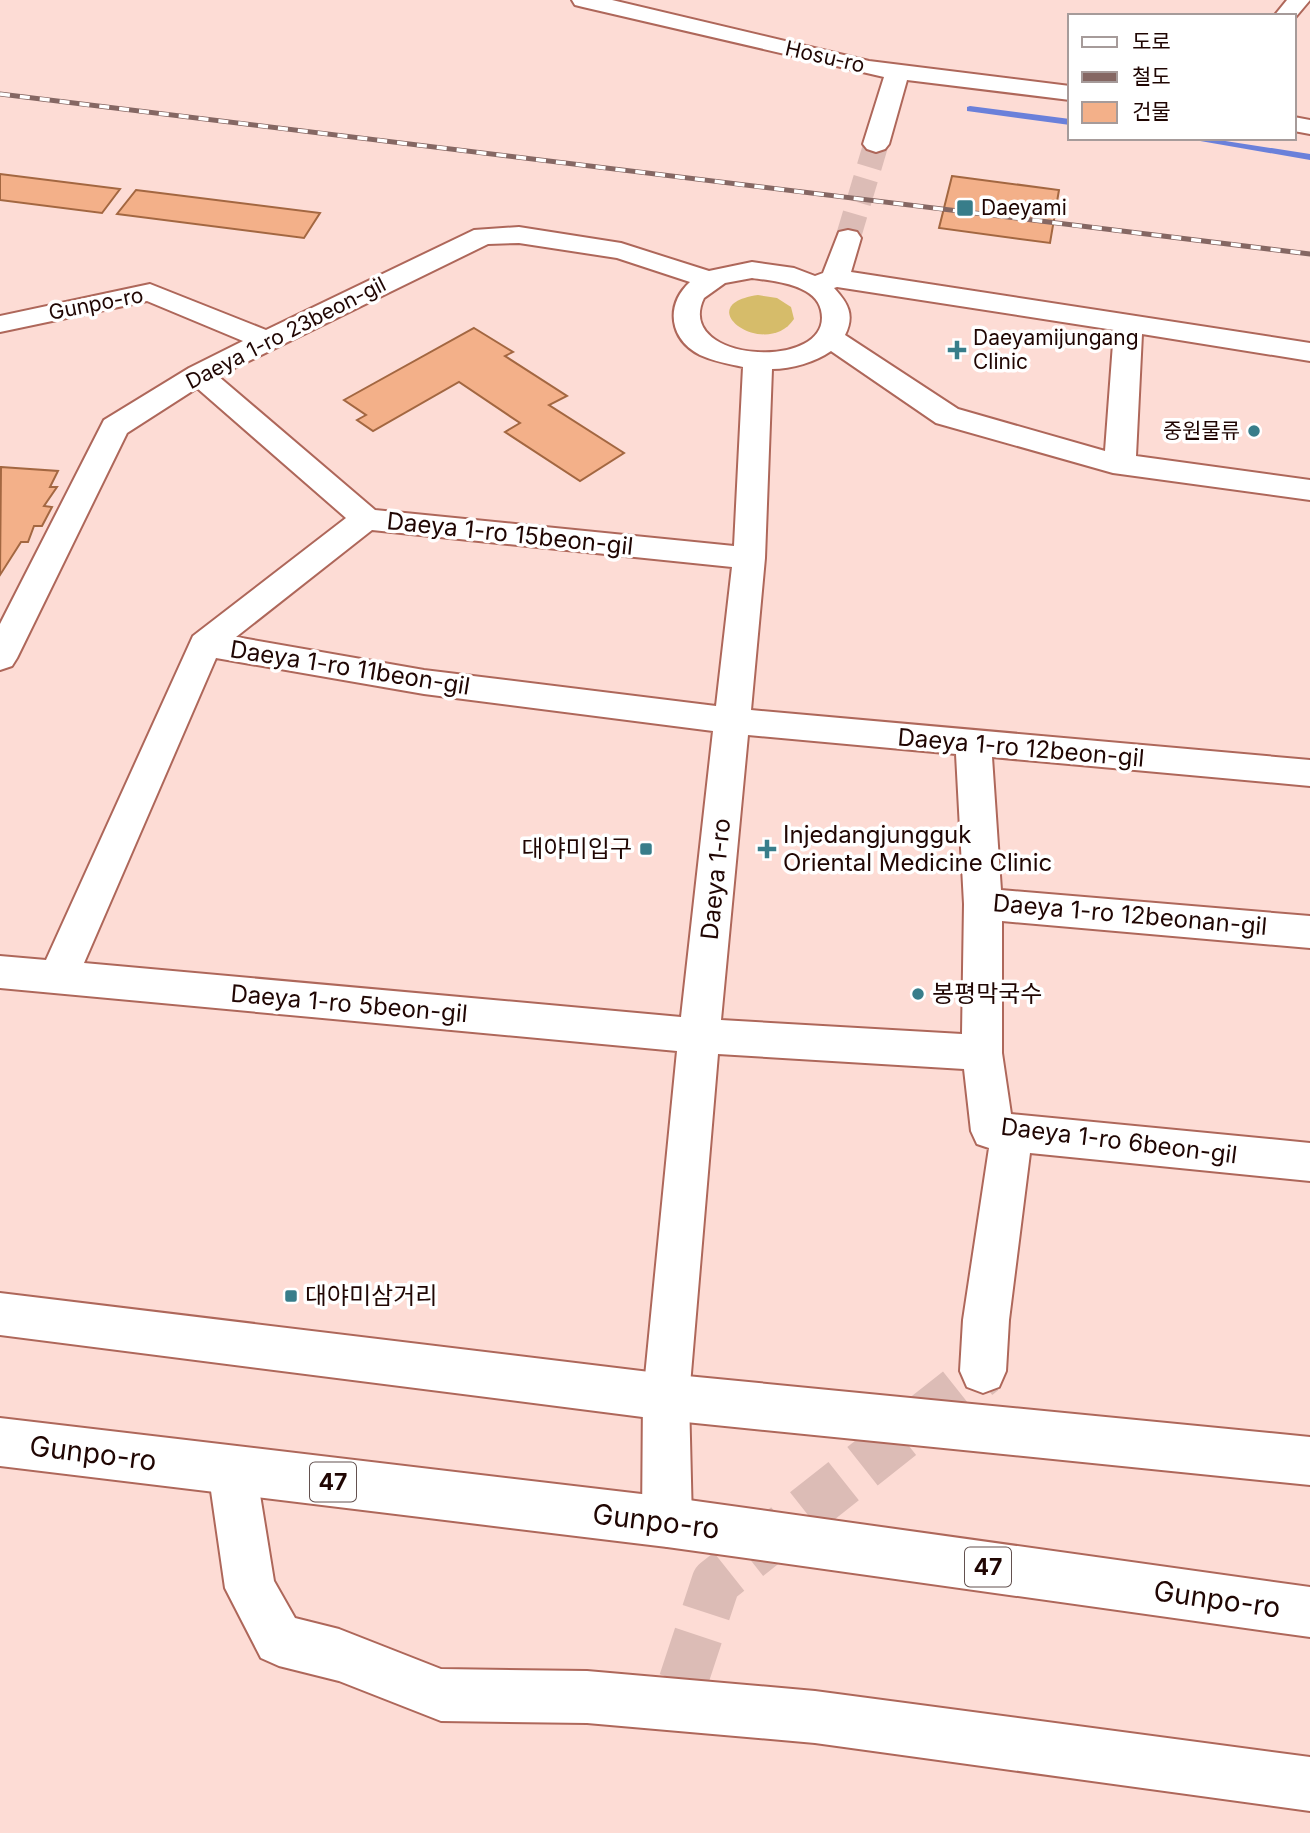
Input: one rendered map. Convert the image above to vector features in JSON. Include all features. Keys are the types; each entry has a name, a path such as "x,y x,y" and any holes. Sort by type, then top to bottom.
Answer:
{"street":[{"name":"Hosu-ro","path":"583,0 869,68 1068,93"},
{"path":"1286,14 1299,0"},
{"path":"876,144 898,72"},
{"name":"Daeya 1-ro 23beon-gil","path":"0,658 115,427 199,374 483,236 519,235 621,251 710,280"},
{"path":"848,238 826,281 838,310 838,325 830,338 818,348 800,356 758,361 727,356 702,344 687,328 683,310 692,293 710,280 752,270 797,276 826,281 1128,324 1310,352"},
{"name":"Gunpo-ro","path":"0,324 150,292 267,341"},
{"path":"1120,463 1128,324"},
{"path":"830,338 947,416 1120,463 1310,490"},
{"name":"Daeya 1-ro","path":"667,1522 666,1397 699,1036 749,558 758,361"},
{"name":"Daeya 1-ro 15beon-gil","path":"199,374 366,519 749,558"},
{"path":"205,644 366,519"},
{"name":"Daeya 1-ro 11beon-gil","path":"58,978 205,644 424,682 732,721"},
{"name":"Daeya 1-ro 12beon-gil","path":"732,721 1310,774"},
{"name":"Daeya 1-ro 12beonan-gil","path":"973,744 983,904 1310,932"},
{"path":"699,1036 982,1053 983,904"},
{"name":"Daeya 1-ro 5beon-gil","path":"0,972 699,1036"},
{"name":"Daeya 1-ro 6beon-gil","path":"982,1053 992,1131 1310,1162"},
{"path":"984,1371 986,1320 1012,1133"},
{"path":"0,1314 666,1397 1310,1461"},
{"name":"Gunpo-ro","path":"0,1441 667,1522 1310,1612"},
{"path":"232,1470 250,1588 279,1640 339,1655 441,1695 587,1697 682,1694 815,1717 1310,1784"}],"shaded area":[{"path":"758,295 777,298 791,307 794,319 782,330 767,334 752,332 739,326 731,318 730,309 738,301"}],"building":[{"path":"0,174 120,189 102,213 0,200"},
{"path":"952,176 1059,190 1050,243 939,228"},
{"path":"136,190 320,213 304,238 117,214"},
{"path":"474,328 513,352 505,356 567,396 549,405 624,453 580,481 505,432 520,423 459,382 373,431 357,420 366,415 344,400"},
{"path":"1,467 58,471 50,487 57,487 44,506 52,507 42,526 34,526 28,542 21,542 0,575"}],"waterway":[{"path":"970,109 1068,122"},
{"path":"1200,140 1310,157"}],"tunnel":[{"path":"848,238 876,144"},
{"path":"683,1682 716,1582 983,1371"}],"railway":[{"path":"0,94 1310,254"}],"place":[{"name":"Daeyami","path":"965,208"},
{"name":"Daeyamijungang Clinic","path":"957,350"},
{"name":"중원물류","path":"1254,431"},
{"name":"대야미입구","path":"646,849"},
{"name":"Injedangjungguk Oriental Medicine Clinic","path":"767,849"},
{"name":"봉평막국수","path":"918,994"},
{"name":"대야미삼거리","path":"291,1296"}]}
